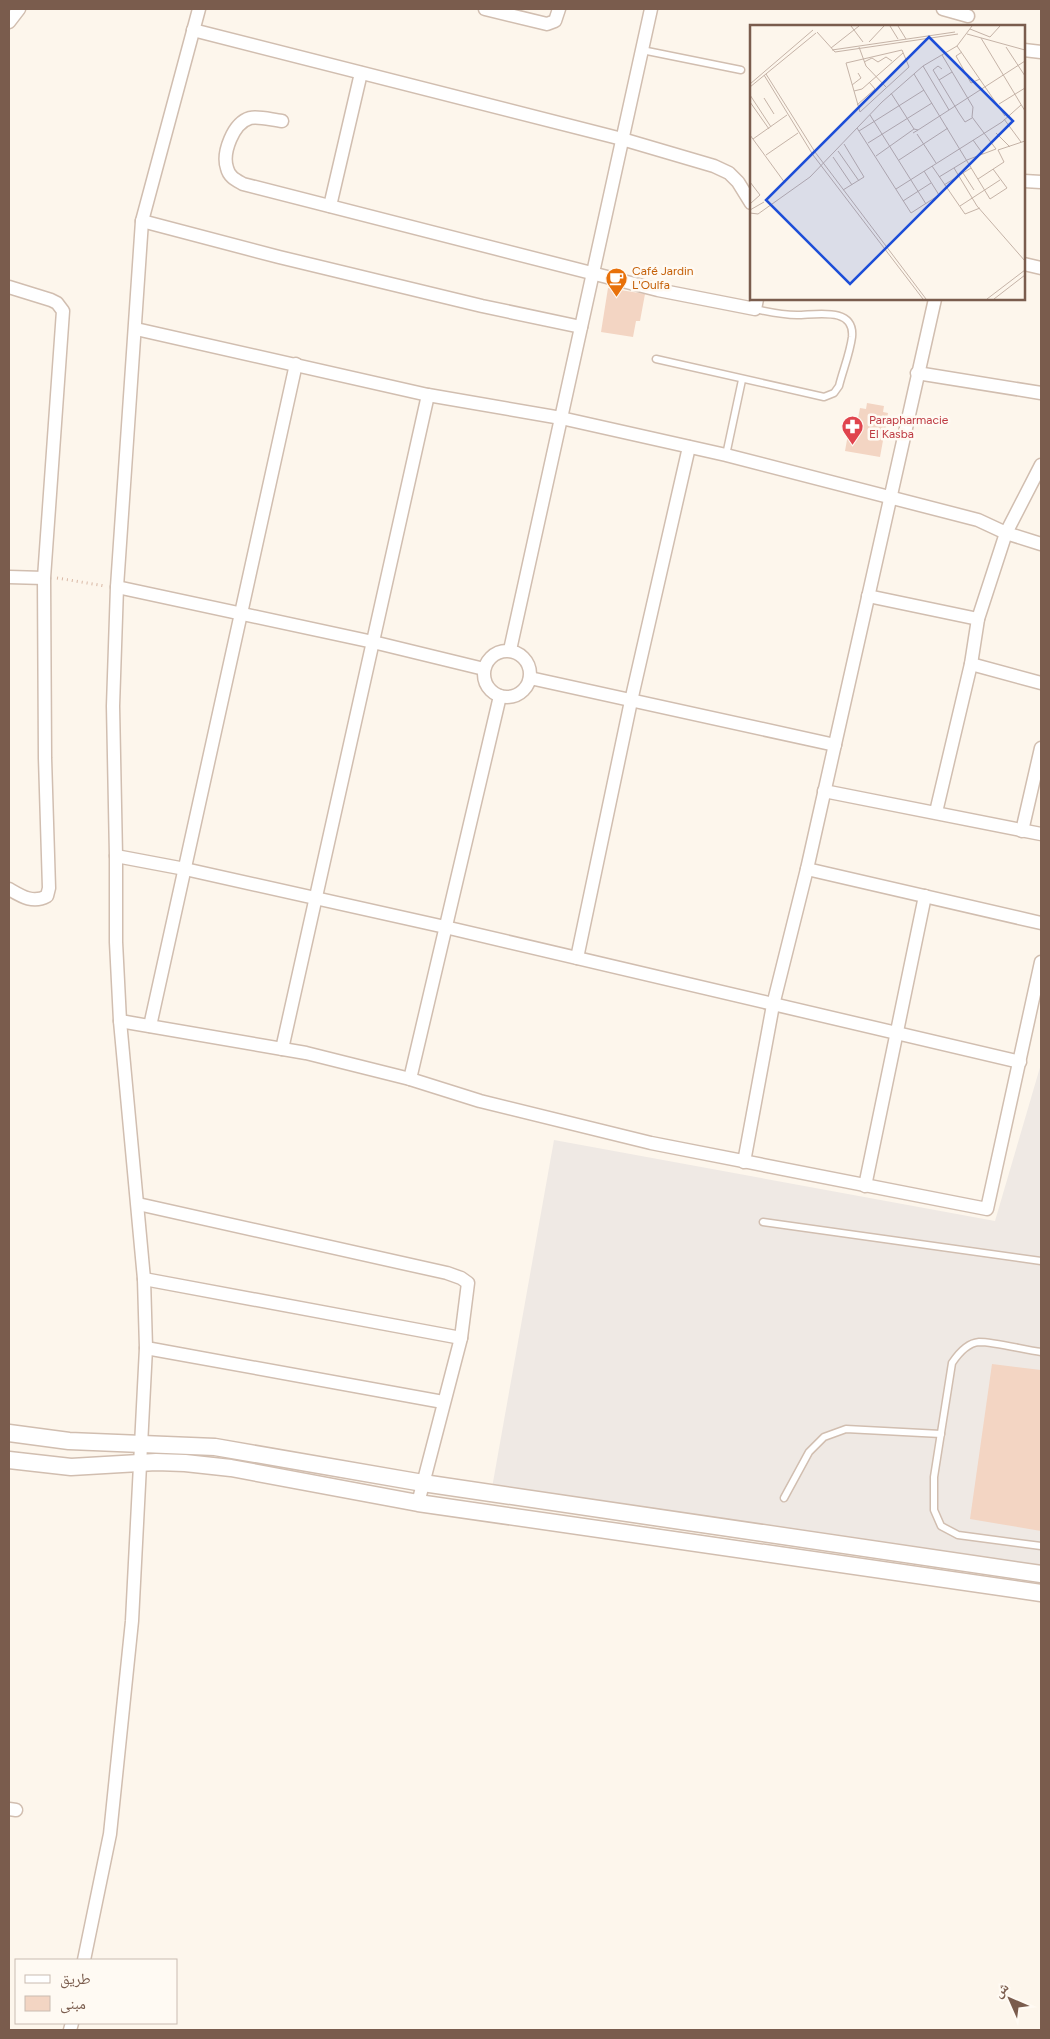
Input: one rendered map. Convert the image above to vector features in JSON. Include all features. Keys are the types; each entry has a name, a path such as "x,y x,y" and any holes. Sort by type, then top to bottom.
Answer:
{"street":[{"path":"9,22 19,9"},
{"path":"84,1959 110,1834 132,1621 146,1348 144,1279 120,1021 116,942 113,706 117,587 142,221 199,9"},
{"path":"485,9 547,24 555,21 559,9"},
{"path":"510,650 651,9"},
{"path":"944,9 969,17"},
{"path":"193,30 622,139 714,166 729,173 738,182 750,202"},
{"path":"1025,50 1041,52"},
{"path":"330,206 361,73"},
{"path":"282,121 252,118 237,126 233,132 226,160 227,170 232,177 243,184 658,290 756,304"},
{"path":"1025,181 1041,182"},
{"path":"142,221 289,260 581,327"},
{"path":"1025,264 1041,268"},
{"path":"9,287 51,300 57,303 63,310 50,578 45,758 49,888 47,896 40,900 26,899 9,889"},
{"path":"744,1162 773,1005 807,869 934,300"},
{"path":"136,329 428,395 561,418 726,455 978,520 1006,533 1041,544"},
{"path":"150,1026 296,364"},
{"path":"917,373 1041,394"},
{"path":"282,1049 428,395"},
{"path":"576,958 631,701 689,447"},
{"path":"936,812 971,664 978,619 1006,533 1037,484 1041,465"},
{"path":"9,577 50,578"},
{"path":"117,587 241,612 484,669"},
{"path":"868,596 978,619"},
{"path":"510,650 524,657 530,671 530,678 527,686 515,696 500,696 488,688 483,676 484,669 490,657 496,653 510,650"},
{"path":"971,664 1041,683"},
{"path":"530,678 835,745"},
{"path":"410,1079 500,696"},
{"path":"1022,831 1041,748"},
{"path":"824,791 1041,834"},
{"path":"116,856 185,869 445,927 1020,1062"},
{"path":"807,869 1041,923"},
{"path":"865,1186 898,1034 925,896"},
{"path":"120,1021 282,1049 410,1079 480,1101 651,1142 987,1209 1041,962"},
{"path":"138,1204 447,1272 468,1283 461,1338 418,1503"},
{"path":"144,1279 461,1338"},
{"path":"146,1348 443,1402"},
{"path":"9,1433 69,1441 215,1447 423,1483 1041,1574"},
{"path":"9,1460 71,1467 185,1463 231,1468 418,1503 1041,1593"}],"lane":[{"path":"642,50 741,70"},
{"path":"656,359 742,380 824,397 834,393 839,386 852,336 850,324 842,316 773,313 756,304"},
{"path":"726,455 742,380"},
{"path":"763,1222 1041,1261"},
{"path":"1041,1352 978,1342 959,1353 952,1363 934,1477 934,1510 941,1526 958,1535 1041,1546"},
{"path":"784,1498 809,1452 824,1438 846,1429 941,1434"}],"path":[{"path":"50,578 100,585"}],"shaded area":[{"path":"1041,1064 1041,1572 490,1499 554,1140 995,1221"}],"building":[{"path":"608,288 645,294 640,321 636,321 633,337 601,332"},
{"path":"867,403 884,406 883,412 888,413 880,457 845,451 850,423 857,424 860,408 866,409"},
{"path":"992,1364 1041,1370 1041,1531 970,1519"}],"place":[{"name":"Café Jardin L'Oulfa","path":"616,297"},
{"name":"Parapharmacie El Kasba","path":"853,446"}]}
